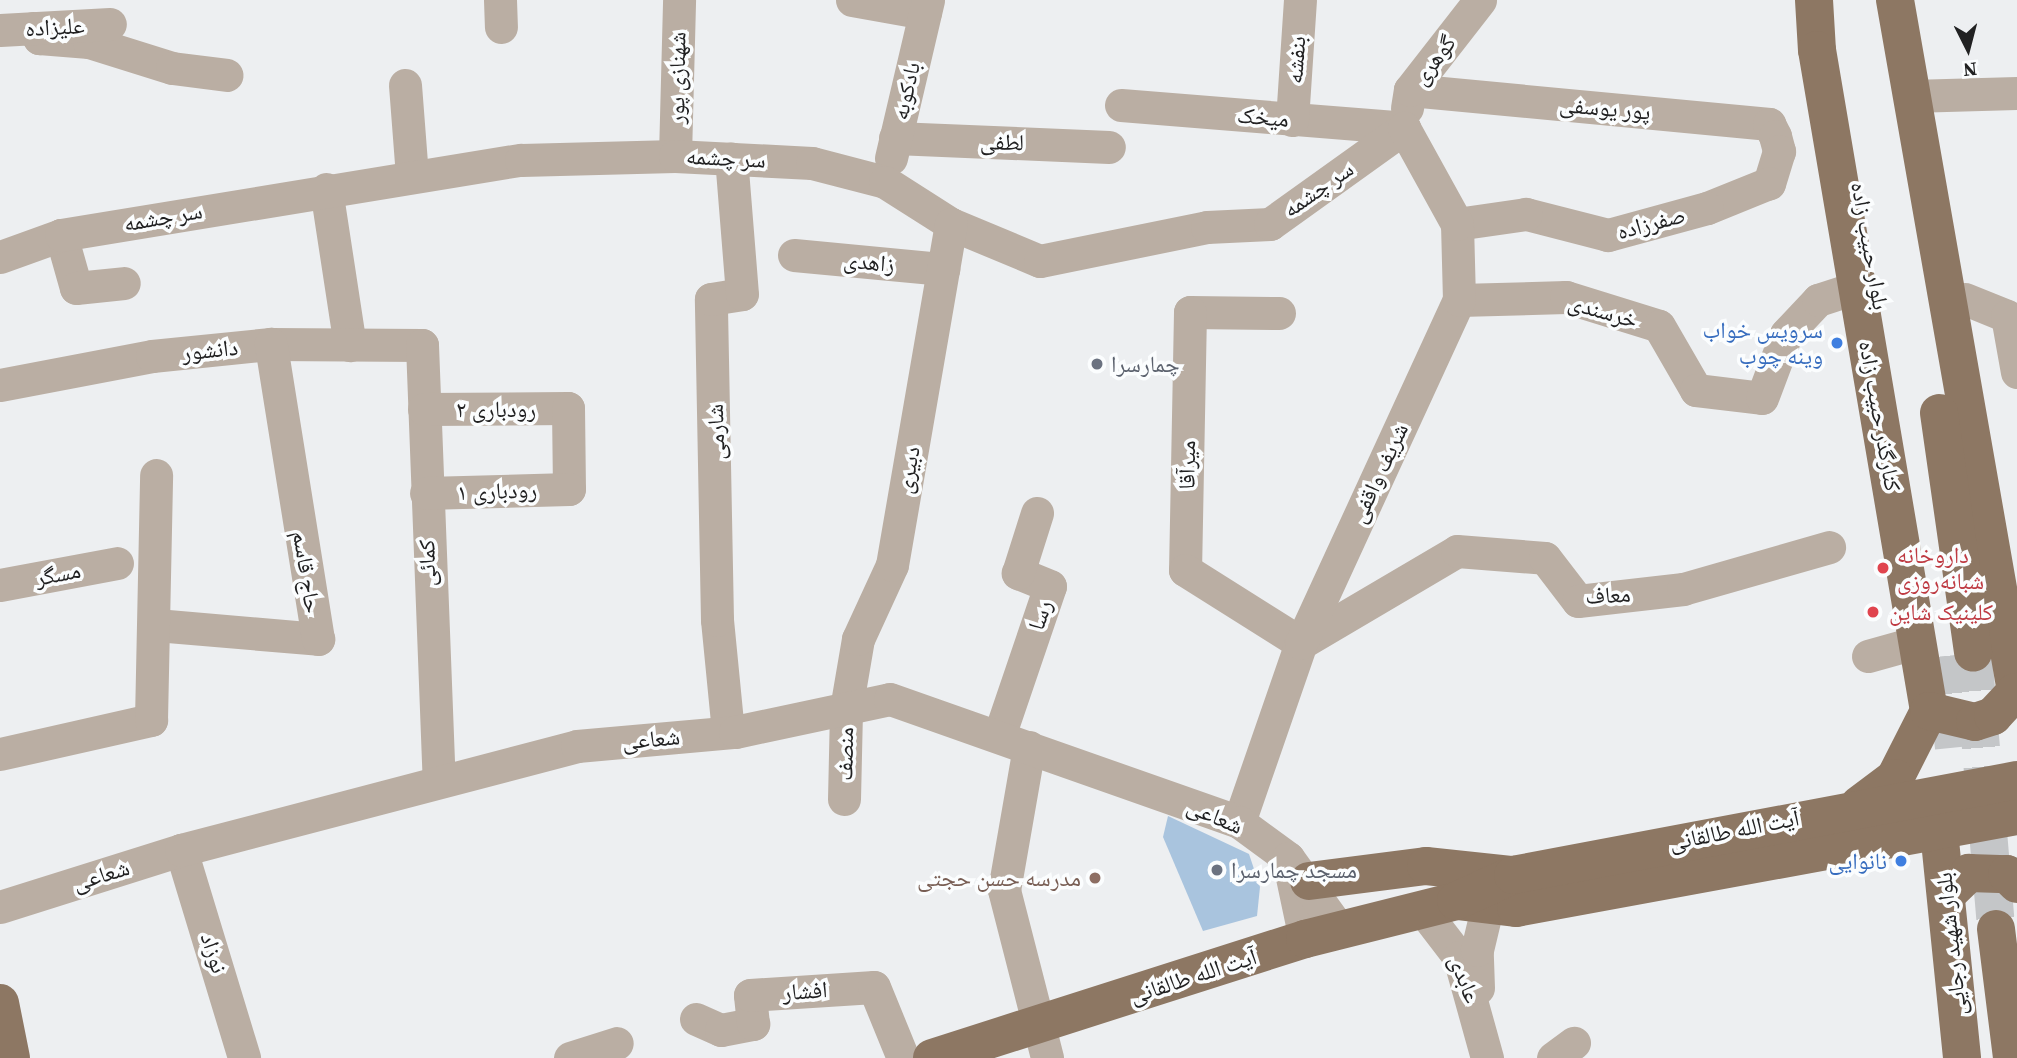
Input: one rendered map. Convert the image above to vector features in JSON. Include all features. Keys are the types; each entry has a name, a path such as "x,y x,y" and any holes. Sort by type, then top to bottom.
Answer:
{"main road":[{"name":"کنارگذر حبیب زاده","path":"1814,0 1858,287 1945,650 1929,711"},
{"name":"بلوار حبیب زاده","path":"1826,0 1945,650"},
{"name":"بلوار حبیب زاده","path":"1869,0 1928,334 1945,650"},
{"path":"1858,806 1895,778 1929,711 1975,722 1993,716 2016,695 1895,0"},
{"name":"آیت الله طالقانی","path":"1455,905 1516,908 1858,806 2017,780"},
{"name":"آیت الله طالقانی","path":"932,1058 1042,1042 1323,934 1455,905 1513,875 1938,831 2016,828"},
{"name":"بلوار شهید رجایی","path":"1938,831 1962,1058"},
{"path":"1298,869 1426,866 1513,875"},
{"path":"1946,895 1969,873 2000,873 2017,884"},
{"name":"بلوار شهید رجایی","path":"1985,1058 1984,931 2012,1058"},
{"path":"0,1003 11,1058"}],"street":[{"name":"شهنازی پور","path":"675,156 679,0"},
{"path":"852,0 926,6"},
{"name":"بنفشه","path":"1292,120 1300,0"},
{"name":"گوهری","path":"1404,128 1410,90 1480,0"},
{"name":"بادکوبه","path":"885,182 926,6"},
{"name":"علیزاده","path":"0,30 110,24"},
{"path":"33,29 38,38 89,42 172,68 227,75"},
{"path":"405,85 412,177"},
{"name":"پور یوسفی","path":"1410,90 1769,124 1779,151"},
{"path":"1911,96 2017,93"},
{"name":"میخک","path":"1122,106 1404,128"},
{"name":"سر چشمه","path":"1,252 61,235 521,160 675,156 812,163 885,182 951,225 1040,261 1207,227 1270,224 1404,128"},
{"name":"شریف واقفی","path":"1239,822 1301,643 1460,300 1457,223 1404,128"},
{"name":"لطفی","path":"895,138 1109,147"},
{"name":"صفرزاده","path":"1457,223 1526,214 1608,235 1707,208 1769,183 1779,151"},
{"name":"شارمی","path":"728,732 717,620 711,299 743,294 731,158"},
{"path":"326,190 350,345"},
{"name":"دبیری","path":"846,709 858,639 892,565 951,225"},
{"path":"61,235 76,288 124,284"},
{"name":"زاهدی","path":"794,256 943,269"},
{"name":"خرسندی","path":"1460,300 1566,298 1660,326 1696,390 1762,398 1786,334 1818,300 1858,287"},
{"path":"1965,299 2007,316 2017,372"},
{"name":"میرآقا","path":"1279,313 1190,312 1185,570 1301,643"},
{"name":"دانشور","path":"0,385 152,356 271,344 422,345"},
{"name":"حاج قاسم","path":"156,625 318,639 271,344"},
{"name":"کمائی","path":"422,345 439,780"},
{"name":"رودباری ۲","path":"424,409 568,408 569,489"},
{"path":"0,754 151,720 156,625 156,475"},
{"name":"رودباری ۱","path":"426,493 569,489"},
{"name":"رسا","path":"1014,742 1050,586 1018,573 1037,513"},
{"name":"معاف","path":"1301,643 1457,551 1545,558 1578,601 1683,589 1829,547"},
{"name":"مسگر","path":"0,585 117,563"},
{"path":"1868,656 1945,650"},
{"name":"شعاعی","path":"0,906 181,850 439,780 578,746 728,732 890,699 1239,822 1298,869"},
{"name":"منصف","path":"844,799 846,709"},
{"path":"1014,742 1004,890 1042,1042"},
{"name":"نوزاد","path":"181,850 244,1058"},
{"path":"1298,869 1323,934"},
{"path":"1455,905 1477,950 1479,1015"},
{"name":"عابدی","path":"1455,905 1459,957 1479,1015 1487,1058"},
{"name":"افشار","path":"696,1019 732,1028 753,1024 750,995 874,987 903,1058"},
{"path":"570,1058 617,1043"}],"building":[{"name":"مسجد چمارسرا","path":"1168,816 1249,854 1260,887 1257,916 1203,931 1163,837"}],"tunnel":[{"path":"1973,653 1996,929"},
{"path":"1945,656 1954,748"}],"place":[{"name":"سرویس خواب وینه چوب","path":"1837,343"},
{"name":"چمارسرا","path":"1097,364"},
{"name":"داروخانه شبانه‌روزی","path":"1883,568"},
{"name":"کلینیک شاین","path":"1873,612"},
{"name":"نانوایی","path":"1901,861"},
{"name":"مسجد چمارسرا","path":"1217,870"},
{"name":"مدرسه حسن حجتی","path":"1095,878"}]}
